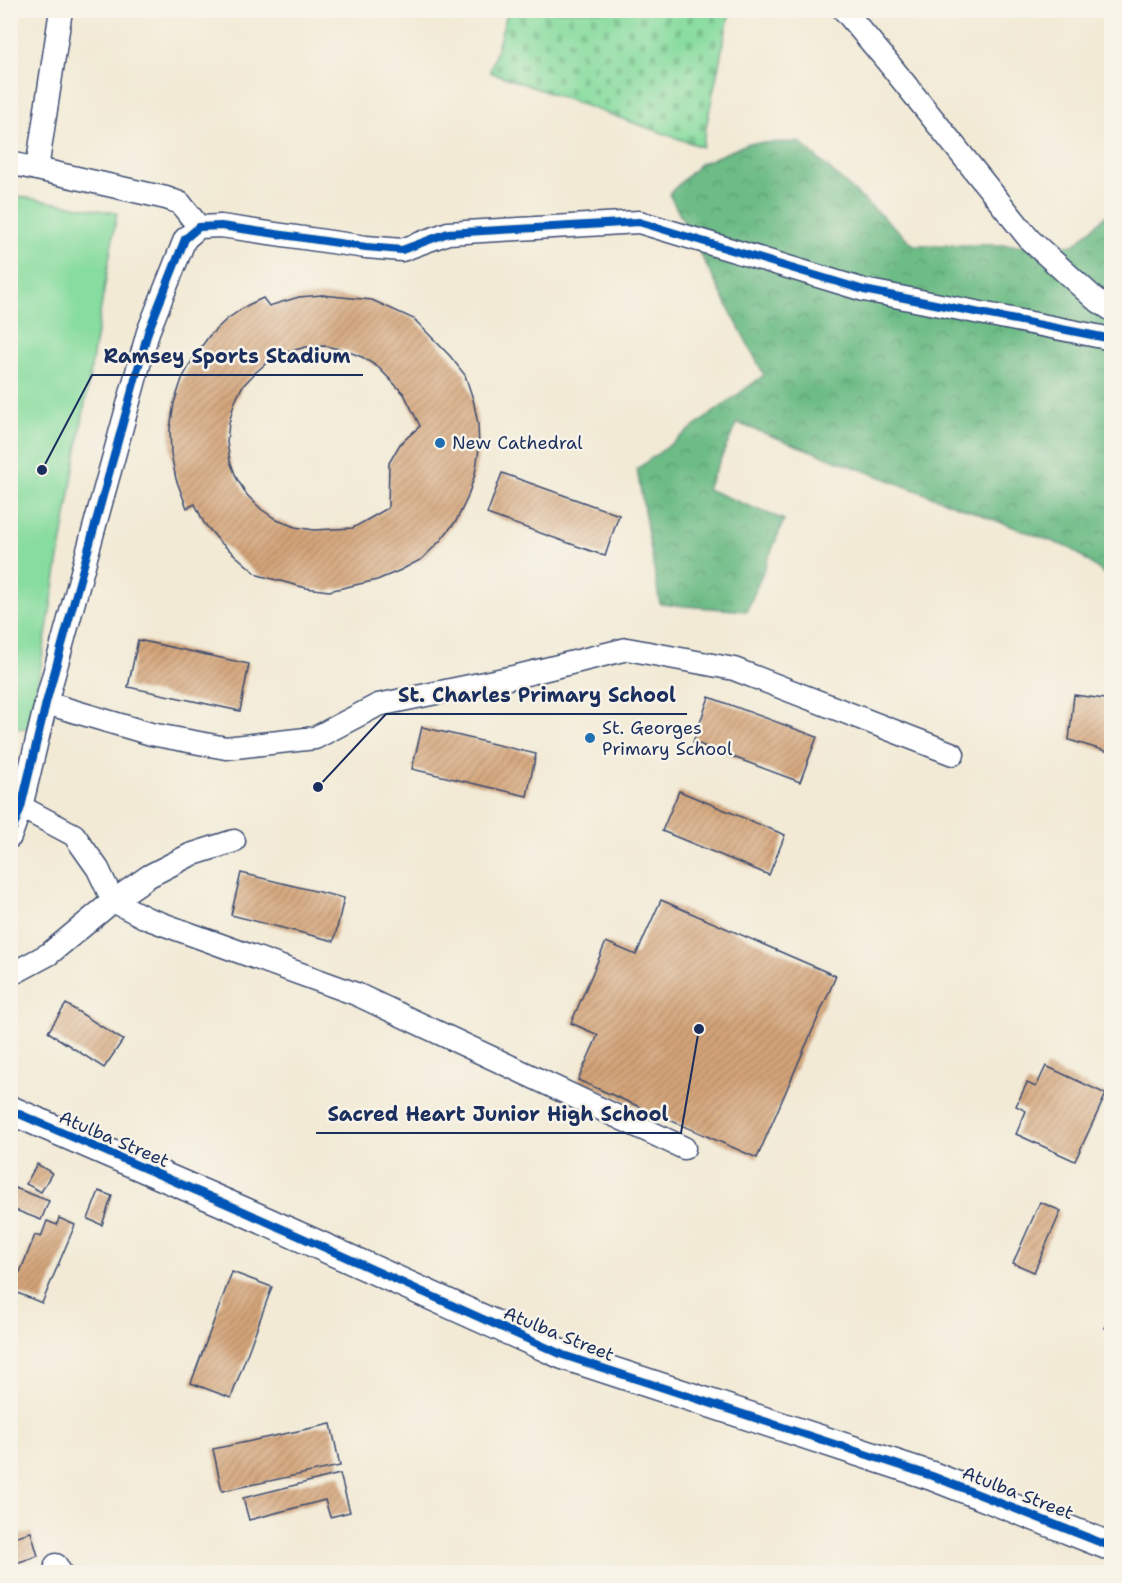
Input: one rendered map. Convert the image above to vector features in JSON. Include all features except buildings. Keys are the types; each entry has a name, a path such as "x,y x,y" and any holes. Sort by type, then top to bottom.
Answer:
{"street":[{"path":"37,169 61,10"},
{"path":"844,10 1030,240 1095,299 1112,310"},
{"path":"10,163 166,198 180,203 199,227"},
{"path":"10,837 21,807 46,703 148,332 185,239 199,227 221,226 366,248 402,250 448,233 639,222 864,290 1112,339"},
{"path":"46,703 151,734 226,748 315,738 378,705 519,676 627,649 734,669 953,754"},
{"path":"21,807 74,835 98,869 113,901 147,918 356,994 684,1148"},
{"path":"10,975 49,954 113,901 149,876 190,855 234,841"},
{"name":"Atulba Street","path":"10,1110 243,1211 563,1355 932,1476 1112,1547"}],"green space":[{"path":"508,11 730,11 702,147 490,72"},
{"path":"799,142 914,245 1074,245 1111,211 1111,579 1072,549 737,423 707,489 784,520 747,611 660,604 637,469 764,375 669,194 700,164 749,143"},
{"path":"10,195 117,213 30,730 10,726"}],"cycle path":[{"path":"10,837 21,807 46,703 148,332 185,239 199,227 221,226 402,250 448,233 639,222 864,290 1112,339"},
{"path":"10,1110 243,1211 563,1355 932,1476 1112,1547"}],"place":[{"name":"New Cathedral","path":"440,443"},
{"name":"Ramsey Sports Stadium","path":"42,470"},
{"name":"St. Georges Primary School","path":"590,738"},
{"name":"St. Charles Primary School","path":"318,787"},
{"name":"Sacred Heart Junior High School","path":"699,1029"}]}
